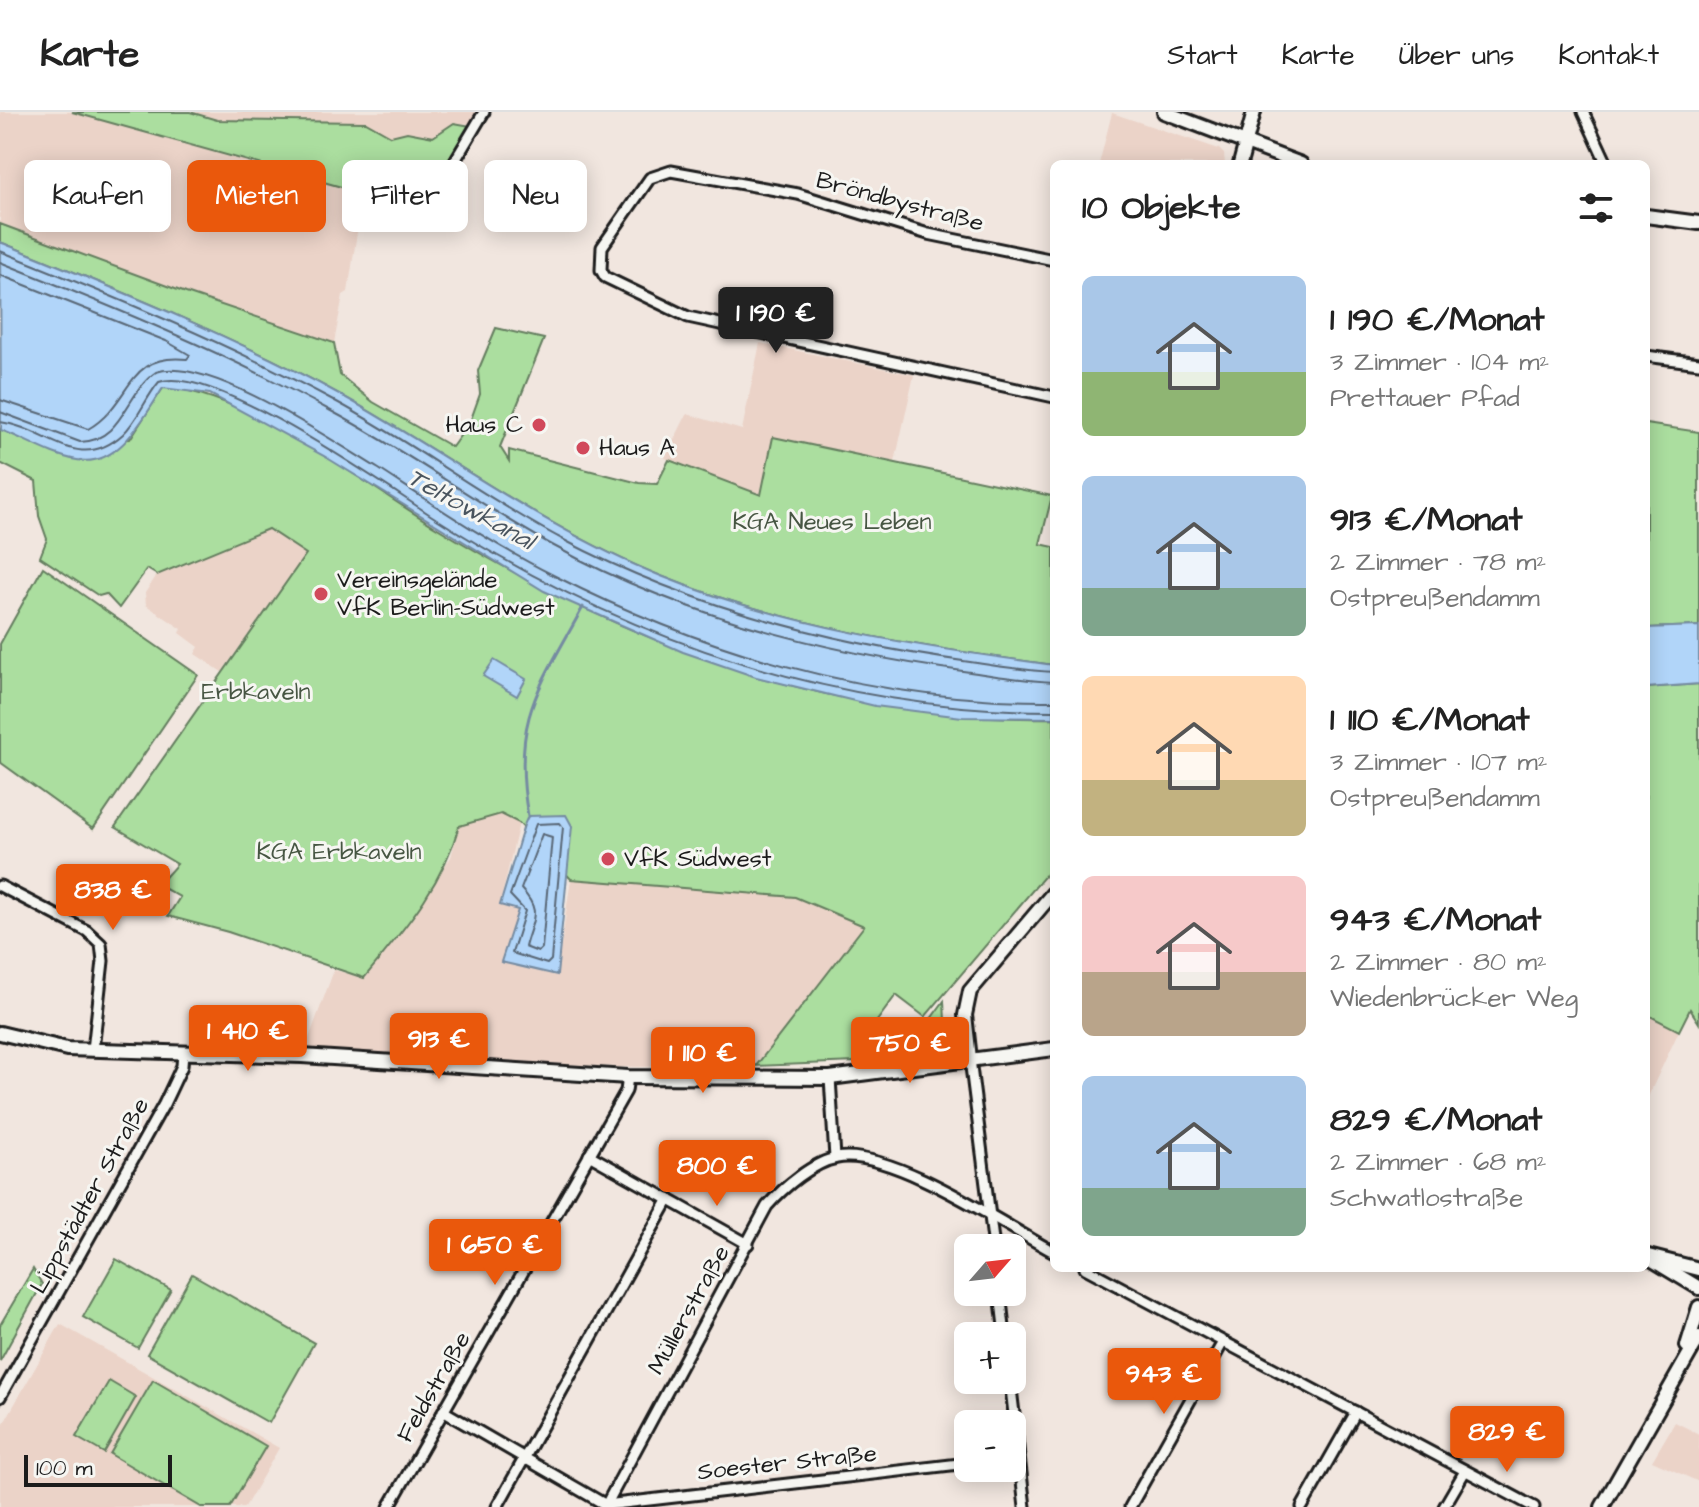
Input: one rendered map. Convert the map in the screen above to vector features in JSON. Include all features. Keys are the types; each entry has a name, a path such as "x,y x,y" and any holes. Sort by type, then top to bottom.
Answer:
{"main road":[{"path":"1164,112 1291,160"},
{"path":"1241,160 1254,112"},
{"path":"1650,217 1699,223"},
{"path":"970,1059 965,1015 969,995 1050,897"},
{"path":"1,1037 93,1050 399,1061 628,1077 830,1078 1050,1049"},
{"path":"1650,1257 1699,1269"},
{"path":"1650,1258 1699,1288"},
{"path":"1684,1360 1699,1307"},
{"path":"1602,1507 1699,1337"}],"street":[{"path":"455,160 484,112"},
{"path":"1583,112 1605,160"},
{"name":"Bröndbystraße","path":"1050,259 928,234 798,194 671,171 659,172 650,178 602,247 601,270 614,284 667,308 727,328 1050,396"},
{"path":"1650,357 1699,363"},
{"path":"0,886 87,931 101,944 103,961 93,1050"},
{"name":"Lippstädter Straße","path":"0,1397 164,1104 182,1066 183,1053"},
{"path":"970,1059 992,1234"},
{"name":"Feldstraße","path":"389,1507 626,1091 628,1077"},
{"path":"830,1078 835,1158 875,1160 895,1166 1050,1250"},
{"path":"589,1155 748,1244"},
{"name":"Müllerstraße","path":"605,1506 774,1198 807,1173 835,1158"},
{"path":"497,1507 669,1199"},
{"path":"1092,1272 1534,1507"},
{"path":"1130,1507 1223,1342"},
{"path":"443,1411 605,1506"},
{"path":"1302,1507 1356,1412"},
{"name":"Soester Straße","path":"605,1506 954,1465"},
{"path":"1444,1507 1465,1471"},
{"path":"1020,1482 1025,1507"}],"shaded area":[{"path":"0,112 72,112 244,160 187,160 187,232 326,232 326,183 342,187 342,232 357,232 348,292 343,295 334,343 186,293 0,224"},
{"path":"190,112 480,112 471,124 454,123 433,137 407,132 391,136 366,122 217,120"},
{"path":"1112,113 1219,149 1225,160 1100,160"},
{"path":"760,343 914,375 895,462 774,437 762,495 665,458 687,414 742,430"},
{"path":"268,529 306,554 222,672 195,654 199,647 180,633 182,629 146,605 145,593 157,575"},
{"path":"501,814 519,823 500,904 518,910 501,962 557,974 571,879 795,897 865,926 756,1066 618,1067 305,1049 334,970 365,978 451,857 459,826"},
{"path":"1650,1016 1679,1031 1650,1093"},
{"path":"60,1324 279,1448 245,1507 0,1507 0,1430"},
{"path":"1675,1422 1699,1434 1699,1482 1652,1461"}],"green space":[{"path":"72,112 190,112 217,120 366,122 391,136 407,132 433,137 454,123 471,126 450,160 342,160 342,187 326,183 326,160 244,160"},
{"name":"KGA Neues Leben","path":"0,224 186,293 334,343 340,375 373,402 452,447 470,422 480,394 478,371 496,328 544,339 500,447 509,461 509,450 639,483 657,484 669,460 761,495 773,437 1050,496 1040,544 1050,546 1050,664 954,651 805,622 709,594 661,576 578,537 300,373 173,314 0,242"},
{"path":"163,388 202,394 271,424 506,568 579,606 654,639 730,667 809,690 889,706 971,716 1050,718 1050,870 925,1017 896,995 874,1025 856,1062 756,1066 864,926 795,897 571,879 519,823 501,814 459,826 432,888 364,978 228,932 168,916 180,897 158,885 177,864 115,827 306,554 268,529 157,575 147,569 119,608 106,594 99,596 40,557 47,539 39,516 36,481 0,463 0,429 36,443 130,439"},
{"path":"1650,425 1699,432 1699,626 1650,628"},
{"path":"43,567 198,675 93,829 0,762 0,644"},
{"path":"1699,684 1699,1023 1690,1009 1679,1031 1650,1016 1650,688"},
{"path":"944,1001 946,1041 926,1049 919,1035"},
{"path":"116,1259 171,1290 138,1348 83,1317"},
{"path":"33,1269 42,1284 0,1361 0,1325"},
{"path":"192,1274 314,1343 269,1423 147,1354"},
{"path":"153,1380 266,1446 230,1507 201,1507 110,1454"},
{"path":"109,1381 136,1397 104,1453 76,1437"}],"water":[{"name":"Teltowkanal","path":"0,242 173,314 300,373 578,537 661,576 709,594 805,622 954,651 1050,664 1050,718 962,717 875,706 756,677 683,652 544,591 324,456 210,394 163,388 129,438 105,456 92,460 58,455 1,430"},
{"path":"1699,626 1699,684 1650,688 1650,628"},
{"path":"494,660 526,679 517,696 483,676"},
{"path":"566,815 572,826 557,975 501,962 518,910 500,905 524,825 528,816"}],"waterway":[{"path":"528,816 523,754 526,729 542,683 583,607"}],"place":[{"name":"Haus C","path":"539,425"},
{"name":"Haus A","path":"583,448"},
{"name":"Vereinsgelände VfK Berlin-Südwest","path":"321,594"},
{"name":"VfK Südwest","path":"608,859"}],"park label":[{"name":"Erbkaveln","path":"256,692"},
{"name":"KGA Erbkaveln","path":"339,852"}]}
